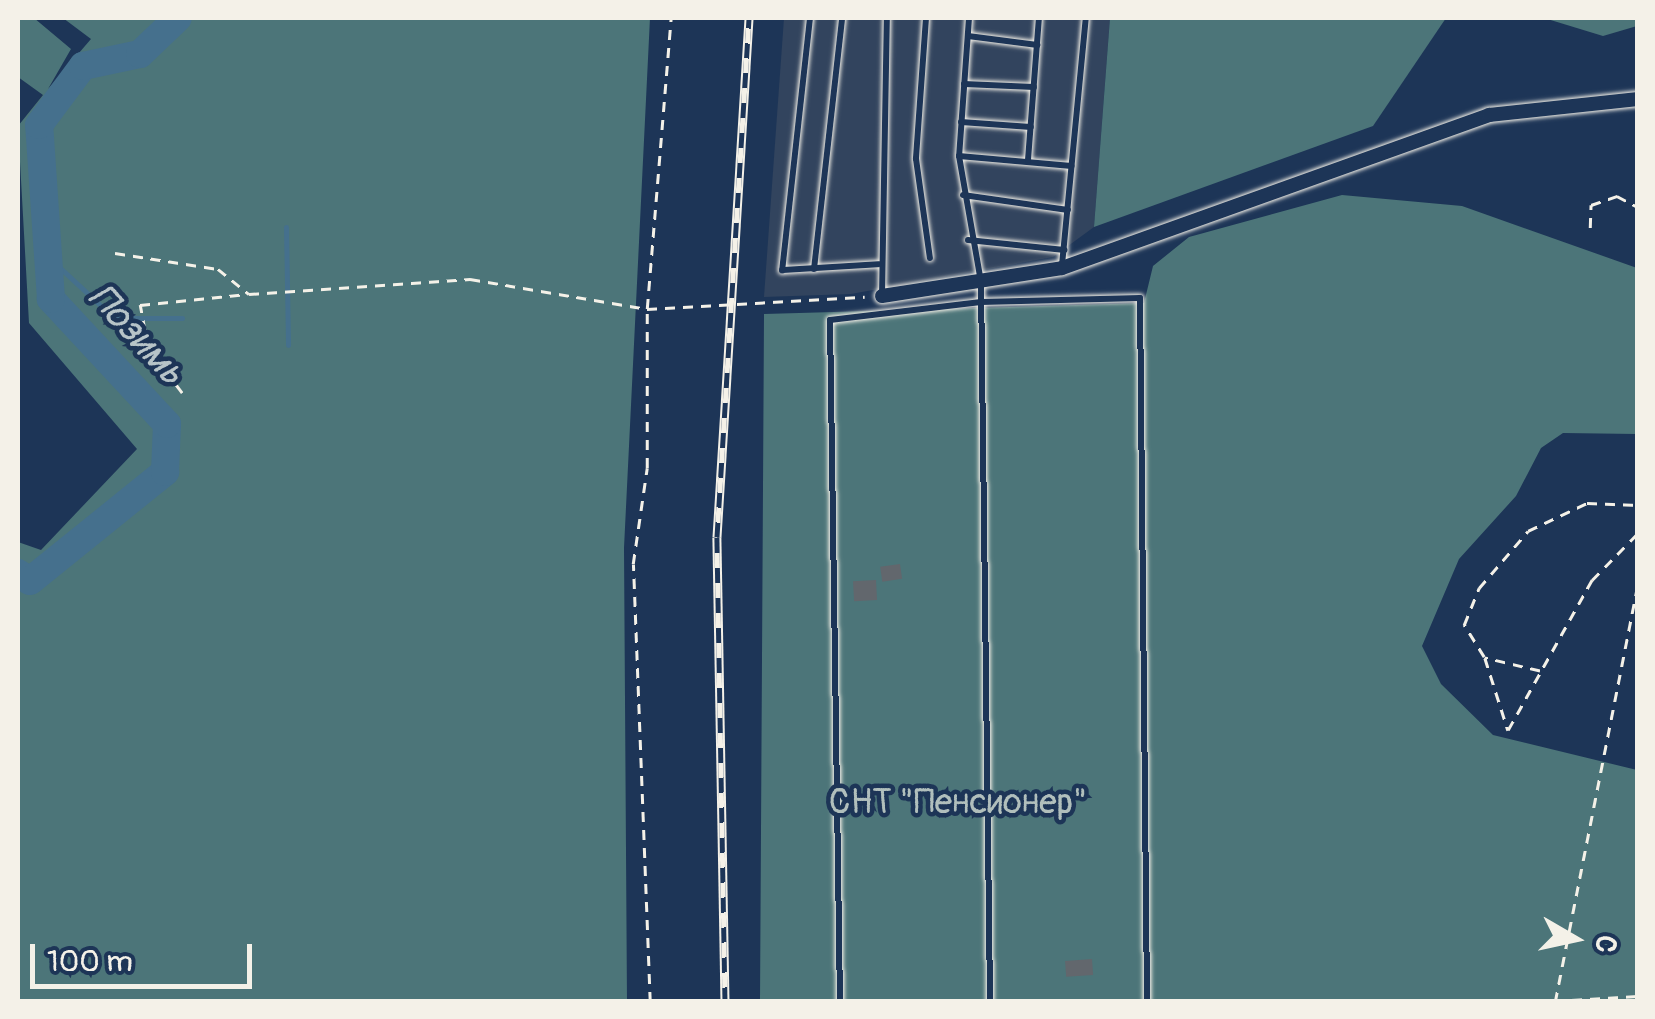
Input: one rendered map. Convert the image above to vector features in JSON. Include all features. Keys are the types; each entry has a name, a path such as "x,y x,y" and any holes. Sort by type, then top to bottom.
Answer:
{"street":[{"path":"882,296 1062,268 1489,114 1638,98"}],"lane":[{"path":"810,18 782,270 879,264"},
{"path":"814,268 842,18"},
{"path":"882,296 879,264 887,18"},
{"path":"926,18 916,160 930,258"},
{"path":"969,18 959,156 968,240 981,282 990,1002"},
{"path":"1028,160 1039,18"},
{"path":"1062,268 1086,18"},
{"path":"968,36 1037,46"},
{"path":"964,84 1034,87"},
{"path":"961,122 1031,126"},
{"path":"959,156 1072,166"},
{"path":"963,195 1068,210"},
{"path":"968,240 1064,250"},
{"path":"840,1002 830,320 981,302 1140,298 1147,1002"}],"path":[{"path":"650,1002 634,564 647,468 647,309 671,18"},
{"path":"1590,228 1591,206 1616,196 1638,207"},
{"path":"115,253 218,269 249,294"},
{"path":"182,392 148,348 140,305 470,279 647,309 882,296"},
{"path":"1638,505 1587,503 1528,531 1479,588 1464,625 1484,658 1508,730 1592,580 1638,533"},
{"path":"1638,581 1555,1001 1638,996"},
{"path":"1484,658 1540,671"}],"shaded area":[{"path":"784,18 1110,18 1094,227 1053,257 851,294 764,297"}],"green space":[{"path":"18,18 34,18 71,49 48,89 91,39 63,18 650,18 624,548 627,1001 18,1001 18,542 41,550 137,449 29,323 18,126 43,95 18,77"},
{"path":"1110,18 1446,18 1373,126 1094,227"},
{"path":"1544,18 1637,18 1637,26 1603,36"},
{"name":"СНТ \"Пенсионер\"","path":"1342,195 1462,206 1637,268 1637,434 1563,433 1541,448 1516,496 1459,559 1422,646 1441,684 1493,735 1637,770 1637,1001 760,1002 764,314 1144,303 1153,266 1189,237"}],"building":[{"path":"900,564 902,579 882,582 880,567"},
{"path":"876,580 877,600 854,601 853,581"},
{"path":"1092,959 1093,975 1066,977 1065,961"}],"waterway":[{"name":"Позимь","path":"18,573 30,581 165,472 167,424 51,299 39,125 83,66 140,54 178,18"},
{"path":"286,227 288,345"},
{"path":"45,254 114,318 182,318"}],"railway":[{"path":"725,1002 717,537 749,18"}]}
